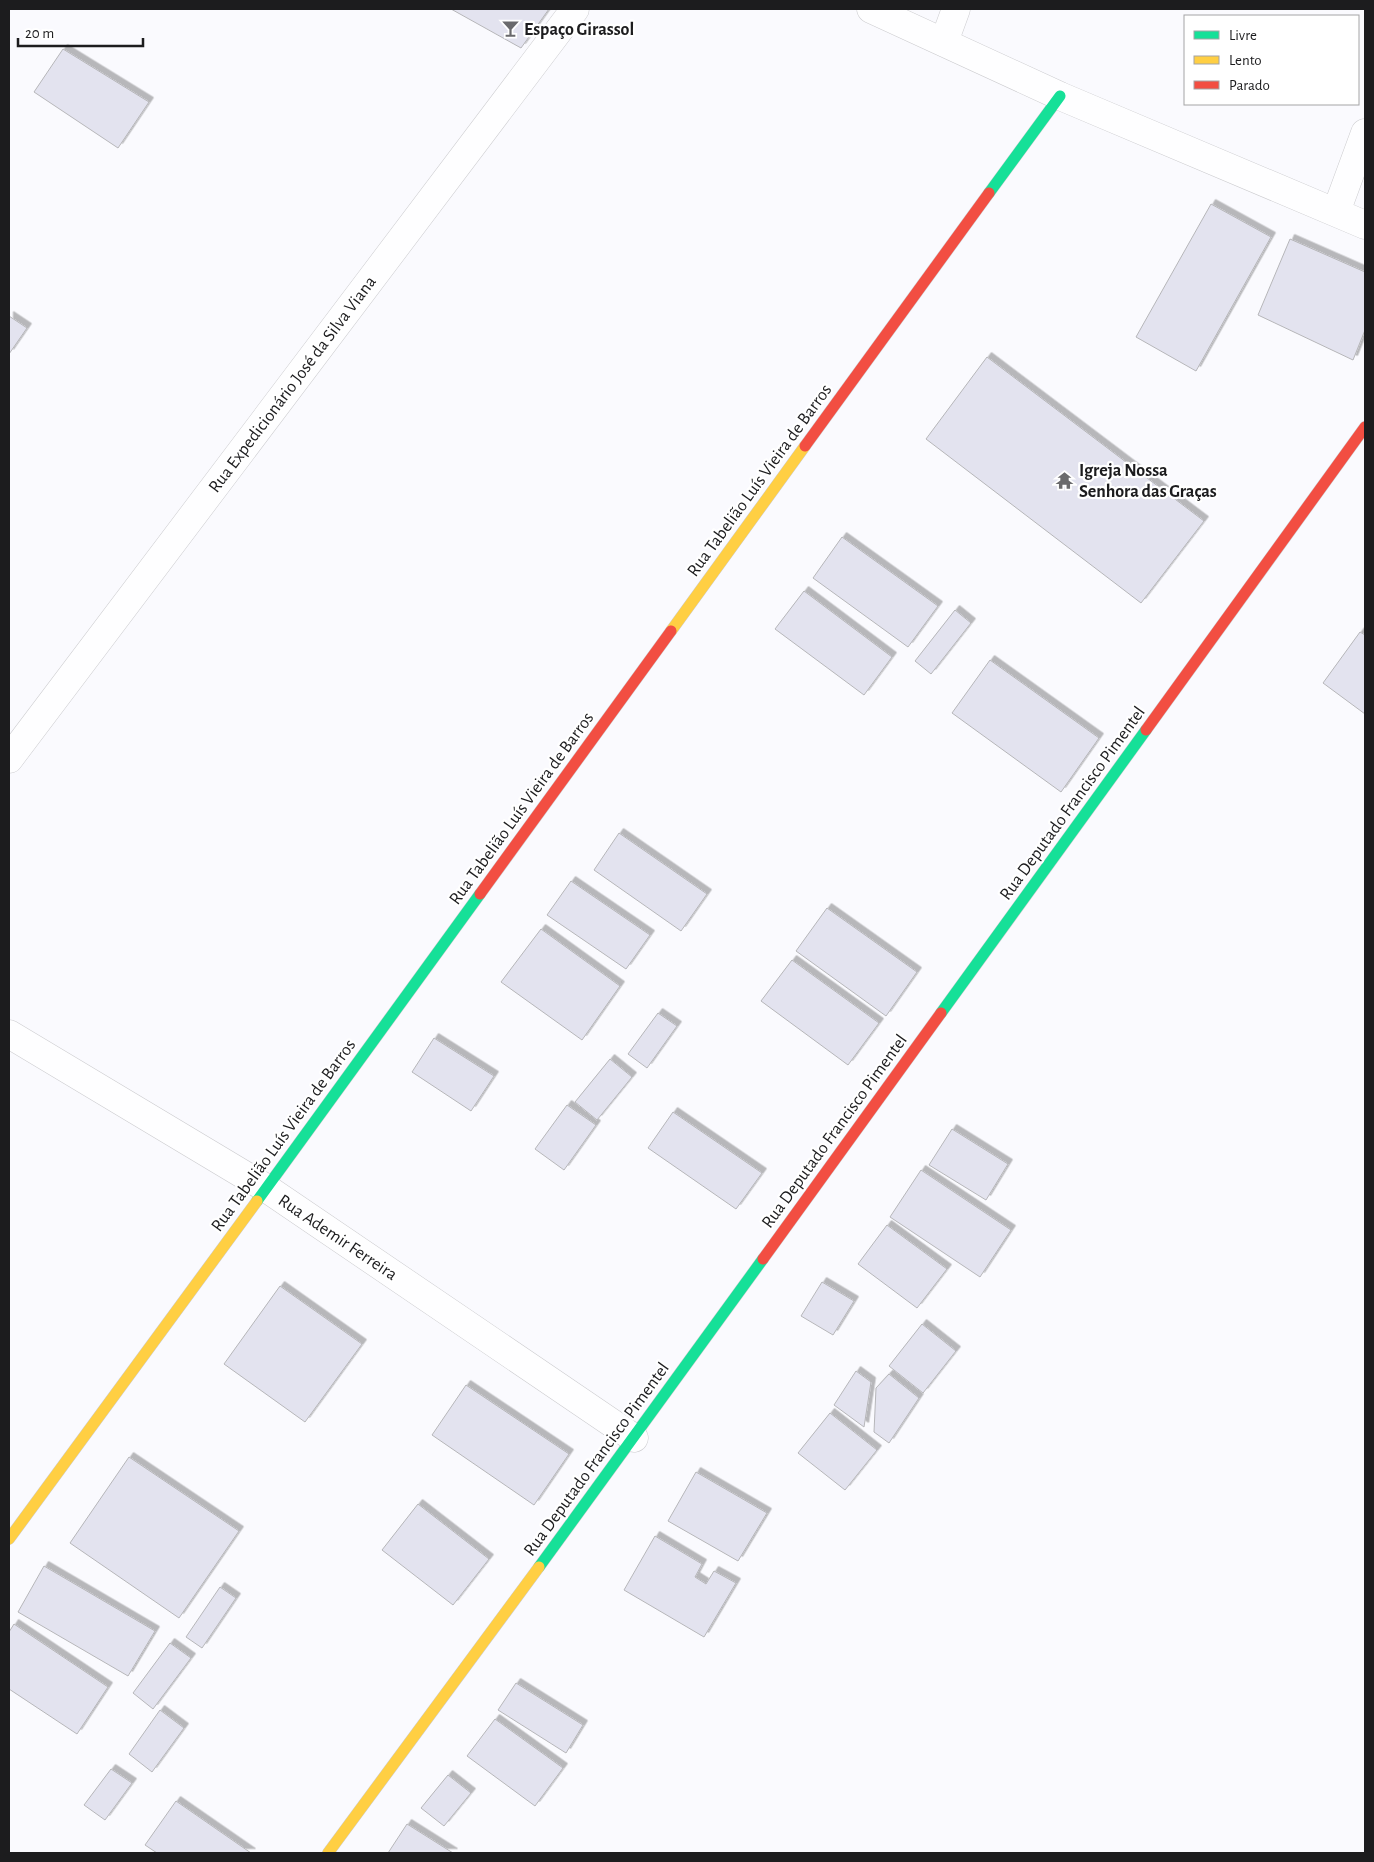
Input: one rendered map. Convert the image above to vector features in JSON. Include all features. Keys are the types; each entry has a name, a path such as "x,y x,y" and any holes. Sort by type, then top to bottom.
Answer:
{"street":[{"name":"Rua Expedicionário José da Silva Viana","path":"9,758 575,9"},
{"path":"871,9 1060,96 1336,212 1365,226"},
{"path":"944,42 956,9"},
{"name":"Rua Tabelião Luís Vieira de Barros","path":"9,1539 1060,96"},
{"path":"1336,212 1365,133"},
{"name":"Rua Deputado Francisco Pimentel","path":"328,1853 634,1438 1365,427"},
{"name":"Rua Ademir Ferreira","path":"9,1034 266,1188 634,1438"}],"building":[{"name":"Espaço Girassol","path":"451,9 549,9 521,48"},
{"path":"63,49 149,102 118,148 34,92"},
{"path":"1211,204 1271,237 1196,371 1136,337"},
{"path":"1290,239 1365,272 1365,330 1353,360 1258,315"},
{"path":"9,316 27,328 9,354"},
{"name":"Igreja Nossa Senhora das Graças","path":"987,357 1204,521 1141,603 926,439"},
{"path":"842,537 938,606 908,647 813,578"},
{"path":"804,591 892,657 864,695 775,629"},
{"path":"955,610 971,623 931,674 915,661"},
{"path":"1360,632 1365,635 1365,714 1323,683"},
{"path":"990,660 1099,738 1061,792 952,713"},
{"path":"619,833 707,894 681,931 594,870"},
{"path":"571,881 650,935 626,969 547,915"},
{"path":"827,908 917,972 886,1016 796,951"},
{"path":"541,929 620,986 582,1040 501,982"},
{"path":"792,960 879,1023 848,1065 761,1001"},
{"path":"658,1013 677,1026 647,1068 628,1054"},
{"path":"434,1038 494,1076 471,1111 412,1072"},
{"path":"610,1059 632,1077 597,1120 575,1102"},
{"path":"567,1105 596,1125 564,1170 535,1149"},
{"path":"673,1112 762,1173 736,1209 648,1148"},
{"path":"952,1129 1008,1164 986,1200 929,1165"},
{"path":"921,1170 1011,1230 980,1277 890,1217"},
{"path":"887,1225 947,1269 917,1308 858,1264"},
{"path":"822,1282 854,1301 833,1335 801,1316"},
{"path":"280,1286 362,1344 305,1422 224,1364"},
{"path":"922,1324 956,1351 923,1393 889,1366"},
{"path":"856,1371 871,1382 864,1427 834,1405"},
{"path":"889,1374 919,1398 889,1443 874,1432 876,1388"},
{"path":"466,1385 569,1454 534,1505 432,1435"},
{"path":"830,1413 877,1450 845,1490 798,1453"},
{"path":"129,1457 239,1531 179,1618 70,1543"},
{"path":"696,1472 767,1513 738,1561 668,1521"},
{"path":"418,1504 489,1559 453,1605 382,1550"},
{"path":"655,1536 702,1564 695,1577 706,1584 714,1571 736,1583 704,1637 624,1590"},
{"path":"44,1566 155,1631 128,1676 18,1612"},
{"path":"220,1587 236,1598 202,1648 186,1637"},
{"path":"14,1624 108,1687 77,1734 9,1689 9,1632"},
{"path":"170,1643 191,1658 153,1709 133,1693"},
{"path":"516,1683 583,1725 566,1753 498,1710"},
{"path":"160,1710 184,1728 152,1772 129,1754"},
{"path":"495,1719 563,1768 535,1806 467,1756"},
{"path":"111,1769 132,1783 105,1820 84,1805"},
{"path":"448,1775 471,1793 444,1826 421,1808"},
{"path":"176,1801 251,1853 157,1853 145,1845"},
{"path":"407,1824 453,1853 388,1853"}],"traffic: fast":[{"path":"989,193 1060,96"},
{"path":"941,1013 1146,730"},
{"path":"257,1201 480,894"},
{"path":"539,1567 763,1259"}],"traffic: slow":[{"path":"671,631 805,446"},
{"path":"9,1539 257,1201"},
{"path":"328,1853 539,1567"}],"traffic: jam":[{"path":"805,446 989,193"},
{"path":"1146,730 1365,427"},
{"path":"480,894 671,631"},
{"path":"763,1259 941,1013"}],"place":[{"name":"Espaço Girassol","path":"510,29"},
{"name":"Igreja Nossa Senhora das Graças","path":"1065,480"}]}
